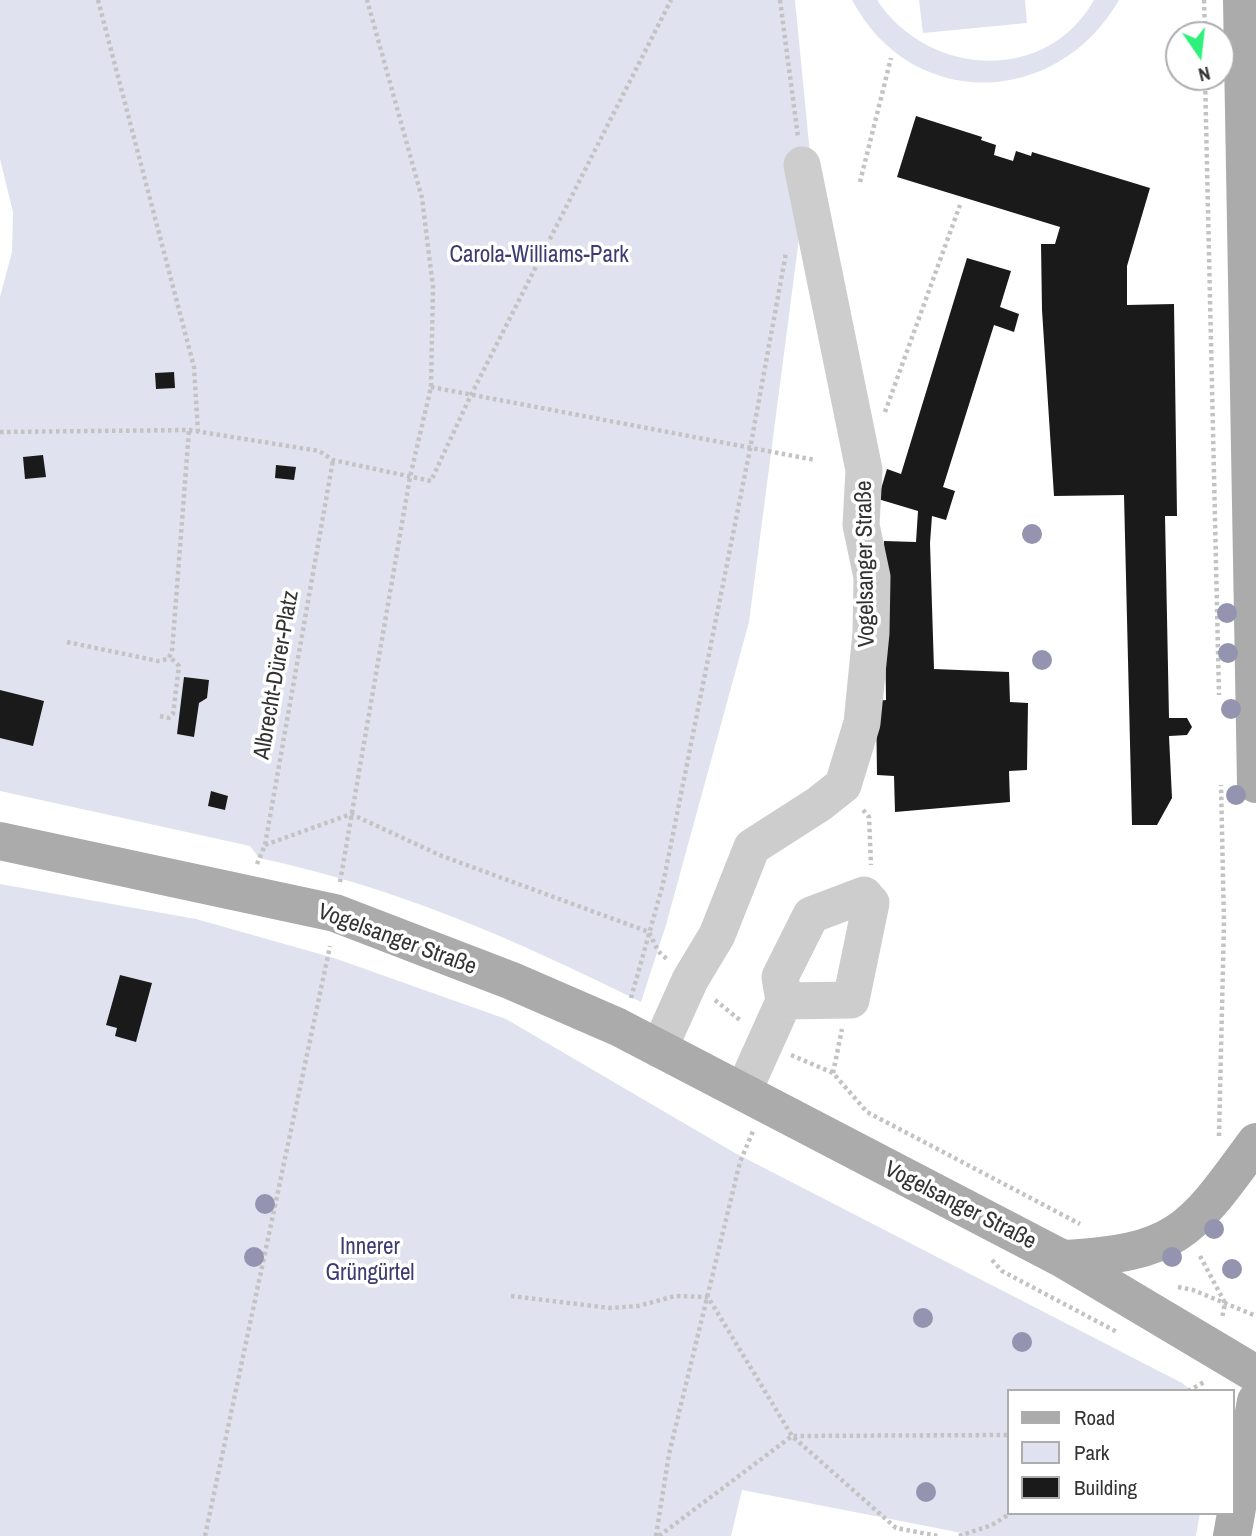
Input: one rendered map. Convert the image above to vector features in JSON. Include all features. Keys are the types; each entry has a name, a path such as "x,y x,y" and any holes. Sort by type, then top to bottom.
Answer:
{"main road":[{"path":"1238,784 1250,114 1247,8"},
{"name":"Vogelsanger Straße","path":"0,841 335,914 512,981 618,1027 659,1049 754,1117 1063,1259 1207,1368 1256,1374"},
{"path":"1063,1259 1135,1251 1164,1242 1186,1228 1210,1206 1256,1142"},
{"path":"1232,1536 1256,1401"}],"lane":[{"name":"Vogelsanger Straße","path":"802,165 864,470 861,525 872,577 871,633 862,723 843,785"},
{"path":"659,1049 690,980 717,935 752,846 819,804 843,785"},
{"path":"754,1117 784,1001 780,977 811,915 864,895 871,902 850,1000 784,1001"}],"path":[{"path":"98,0 194,367 198,432"},
{"path":"205,1536 335,914 410,477 430,387 433,287 422,198 367,0"},
{"path":"0,432 189,430 319,451 333,460 431,481 470,397 671,0"},
{"path":"780,0 802,165"},
{"path":"1204,0 1205,21"},
{"path":"860,182 891,58"},
{"path":"1205,91 1219,701"},
{"path":"883,419 960,205"},
{"path":"618,1027 633,995 663,884 788,246"},
{"path":"430,387 470,397 815,460"},
{"path":"169,656 183,536 189,430"},
{"name":"Albrecht-Dürer-Platz","path":"247,895 265,845 333,460"},
{"path":"67,642 158,661 169,656"},
{"path":"160,716 169,718 173,714 179,666 169,656"},
{"path":"1217,1143 1224,923 1238,784"},
{"path":"843,785 869,817 871,874 864,895"},
{"path":"265,845 351,814 442,856 649,932"},
{"path":"833,1073 850,1000"},
{"path":"657,1536 669,1454 740,1161 754,1117 790,1055 833,1073 867,1112 1084,1226"},
{"path":"1186,1228 1225,1303 1256,1316"},
{"path":"983,1251 1002,1271 1123,1335"},
{"path":"511,1296 610,1308 638,1306 675,1296 708,1297"},
{"path":"708,1297 792,1436 896,1528 913,1534 938,1536"},
{"path":"1190,1389 1207,1368 1225,1303"},
{"path":"1207,1368 1212,1389"},
{"path":"657,1536 792,1436 1007,1435"},
{"path":"960,1536 992,1525 1008,1515"}],"green space":[{"name":"Carola-Williams-Park","path":"0,0 795,0 810,154 749,622 666,925 641,1002 547,957 455,918 360,884 259,858 250,846 0,791 0,297 12,252 13,212 0,159"},
{"path":"852,0 877,0 899,26 926,44 955,56 987,61 1018,58 1047,47 1073,28 1094,0 1119,0 1092,35 1060,61 1024,77 985,82 947,78 910,63 878,37"},
{"path":"919,0 1025,0 1027,23 923,33"},
{"name":"Innerer Grüngürtel","path":"0,884 196,919 334,958 506,1019 735,1153 1190,1389 1007,1389 1007,1515 1200,1515 1196,1536 962,1536 962,1533 742,1490 731,1536 0,1536"}],"building":[{"path":"916,116 982,137 981,140 996,145 994,155 1013,161 1016,151 1031,156 1032,152 1150,188 1127,266 1127,305 1174,304 1177,516 1165,516 1169,718 1187,718 1192,727 1187,735 1169,736 1172,798 1157,825 1132,825 1124,495 1054,496 1042,310 1041,244 1055,244 1060,227 897,177"},
{"path":"967,258 1011,271 1000,307 1019,314 1014,332 994,325 943,487 955,491 946,520 932,516 930,543 934,669 1009,672 1010,702 1028,703 1027,770 1009,771 1010,802 895,812 894,776 877,775 876,701 886,700 884,541 916,542 918,511 878,499 887,469 901,474"},
{"path":"174,372 175,388 156,389 155,373"},
{"path":"43,455 46,477 25,479 23,457"},
{"path":"276,465 296,467 294,480 275,478"},
{"path":"184,677 209,680 207,698 199,703 194,737 177,734"},
{"path":"0,690 44,701 33,746 0,738"},
{"path":"211,791 228,796 225,810 208,806"},
{"path":"120,975 152,983 136,1042 115,1036 117,1028 106,1025"}]}
